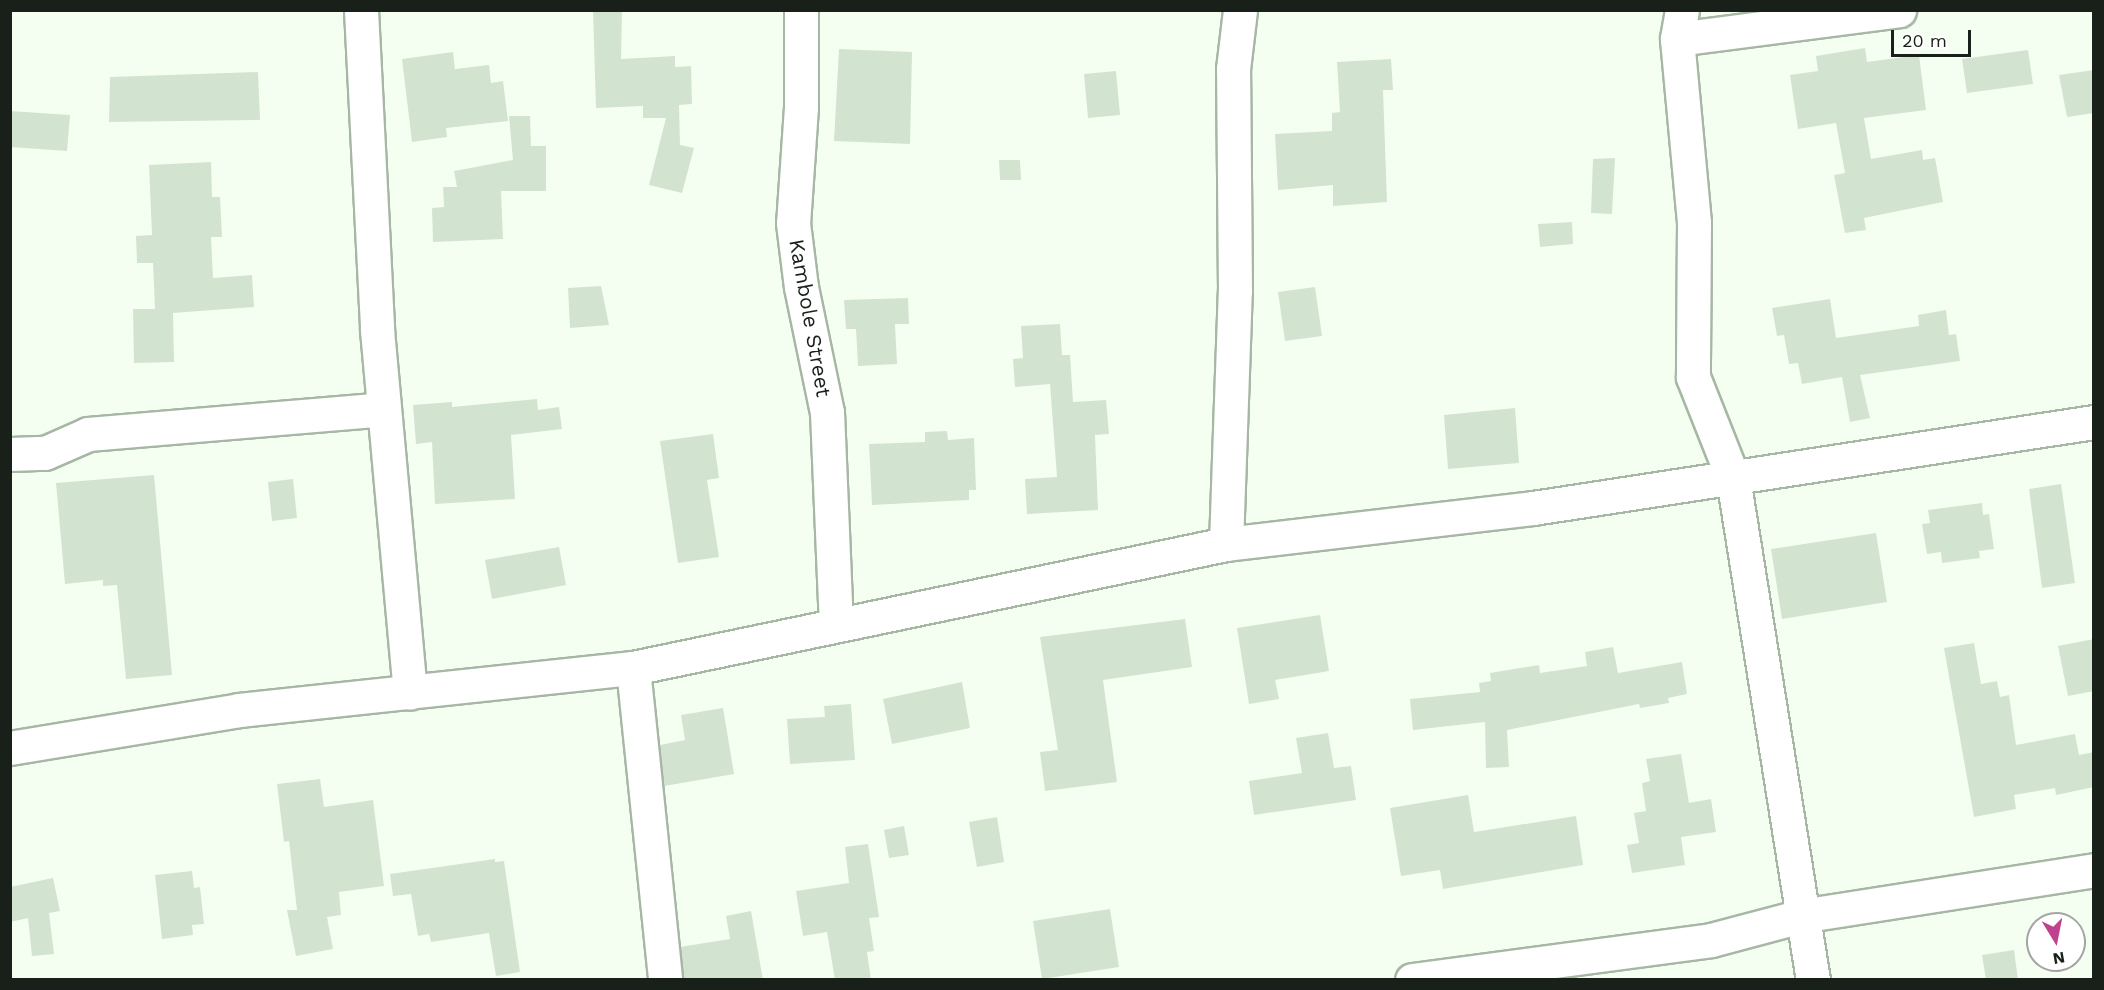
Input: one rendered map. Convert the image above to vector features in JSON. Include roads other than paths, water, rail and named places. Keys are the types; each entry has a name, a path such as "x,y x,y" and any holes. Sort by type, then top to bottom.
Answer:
{"street":[{"path":"361,10 383,409 410,692"},
{"name":"Kambole Street","path":"801,10 801,107 793,224 801,286 827,411 836,625"},
{"path":"1226,544 1235,291 1233,69 1240,10"},
{"path":"1814,980 1801,916 1733,478 1693,377 1694,222 1680,25 1899,10"},
{"path":"10,453 45,453 88,434 383,409"},
{"path":"10,748 238,710 633,668 1226,544 1533,508 2094,422"},
{"path":"633,668 665,980"},
{"path":"1412,980 1711,940 1801,916 2094,870"}]}
